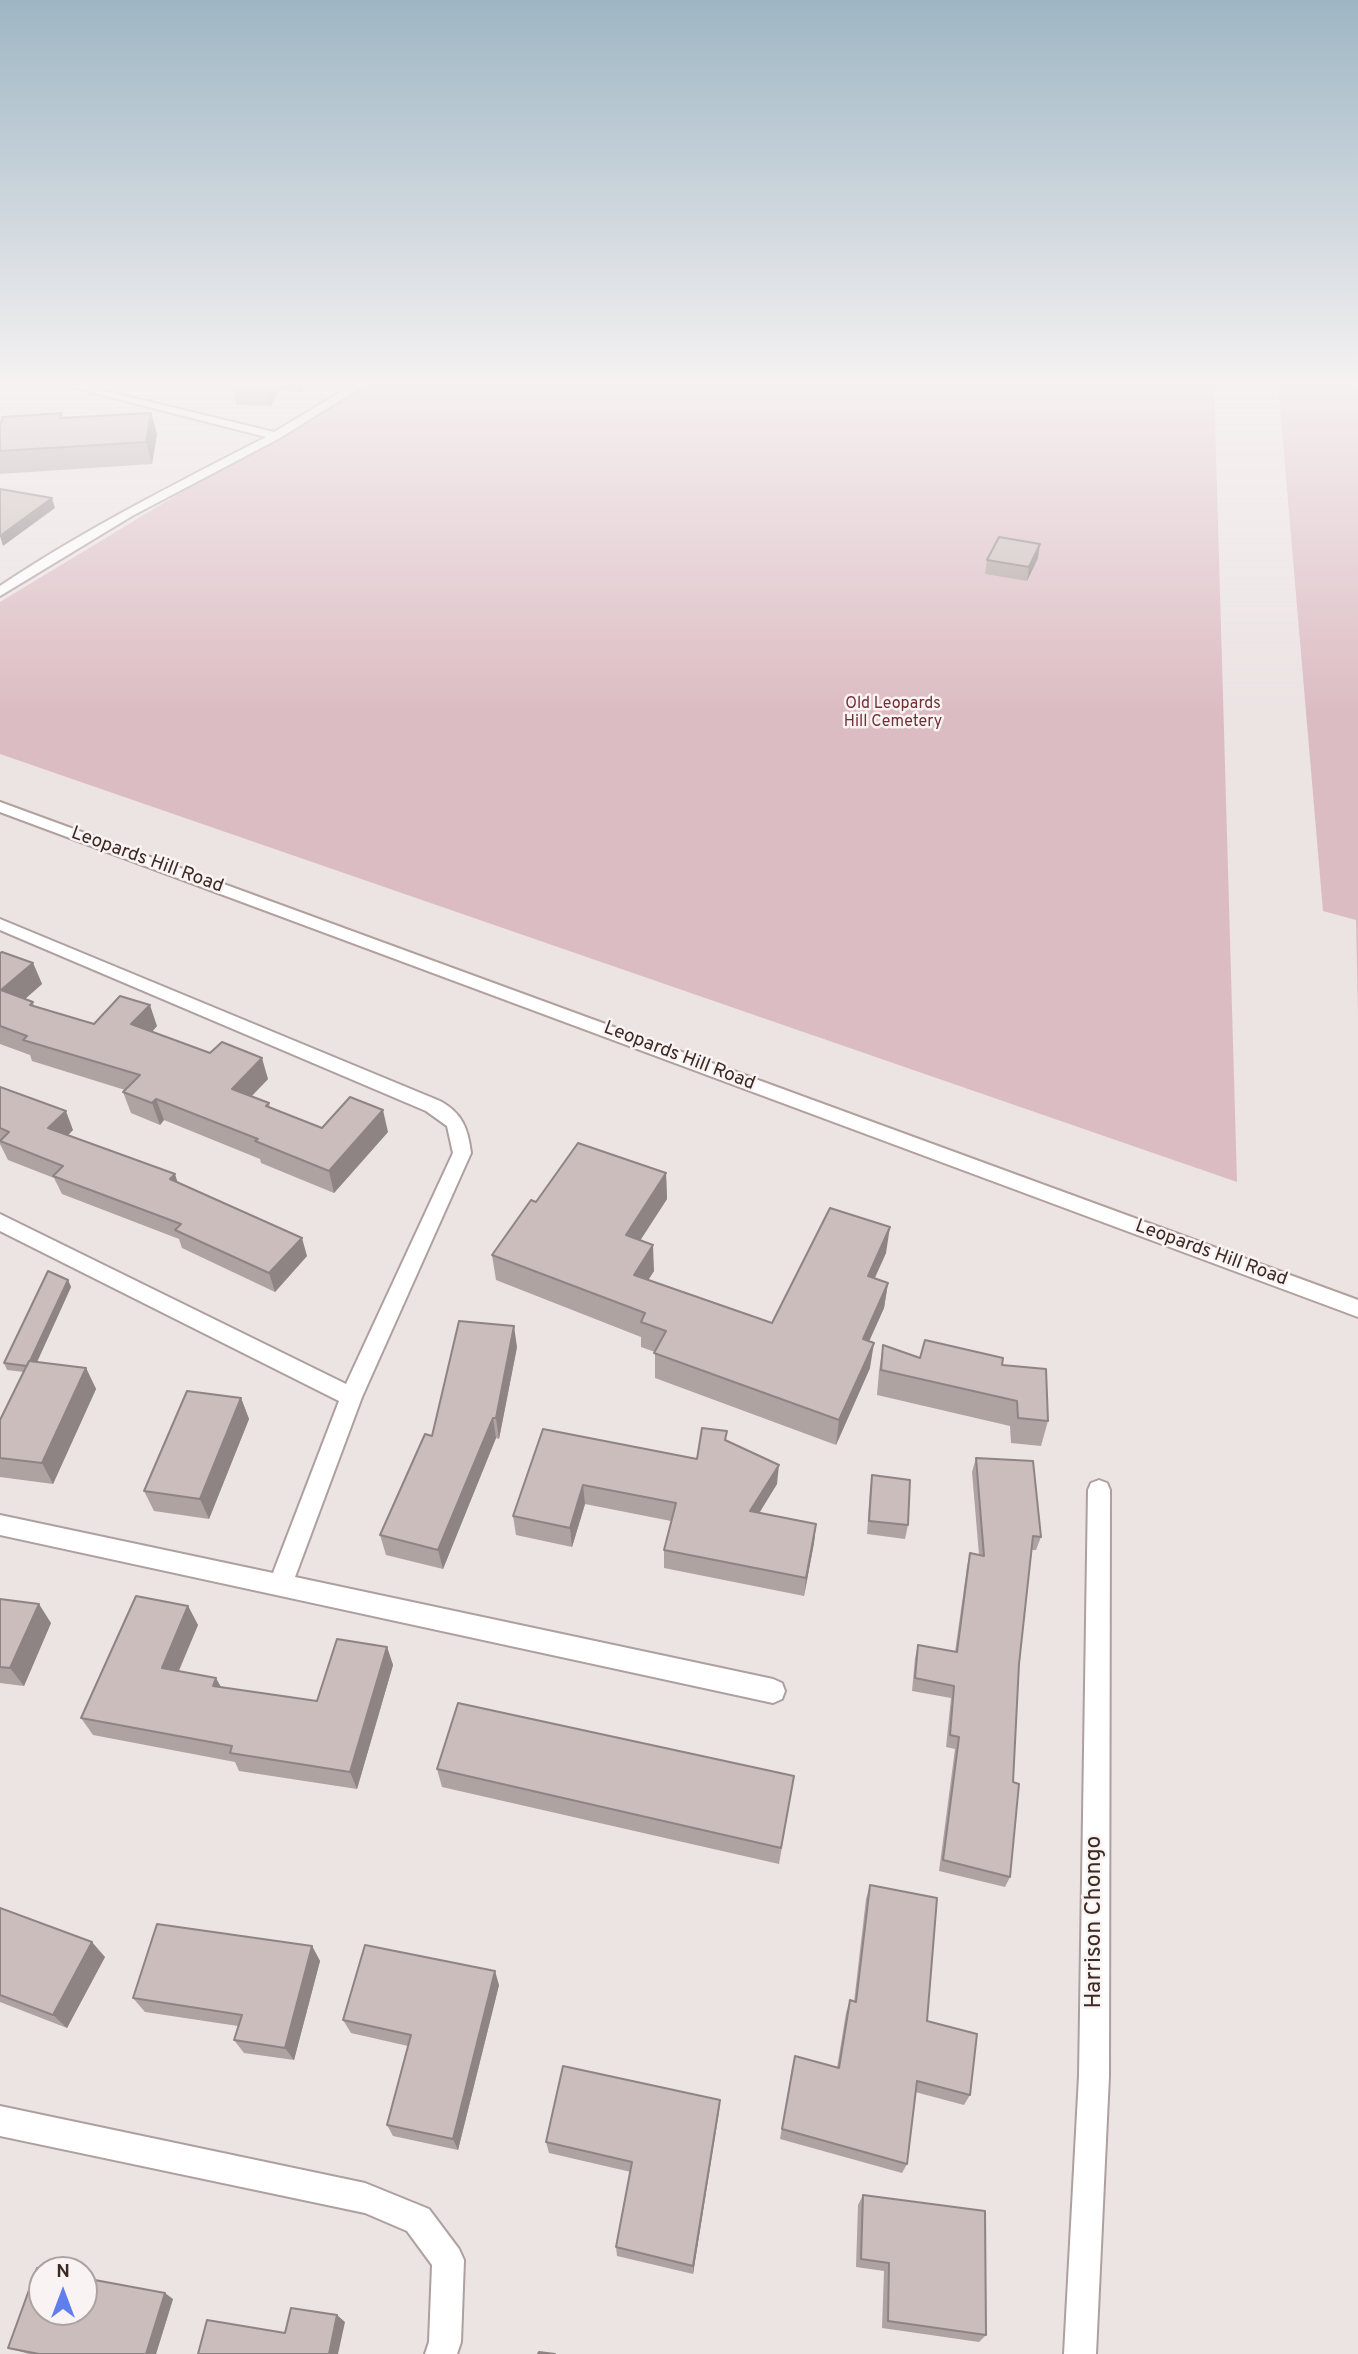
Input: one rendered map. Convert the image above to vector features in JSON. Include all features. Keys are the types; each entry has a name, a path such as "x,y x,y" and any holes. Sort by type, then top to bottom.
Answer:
{"street":[{"path":"0,592 58,553 163,494"},
{"name":"Leopards Hill Road","path":"0,807 1358,1309"},
{"path":"0,924 433,1106 448,1113 459,1127 462,1153 351,1396 281,1584"},
{"path":"0,1223 351,1396"},
{"name":"Harrison Chongo","path":"1080,2354 1094,2076 1099,1489"},
{"path":"0,1525 773,1691"},
{"path":"0,2121 365,2198 418,2220 448,2260 445,2342 441,2354"}],"green space":[{"name":"Old Leopards Hill Cemetery","path":"179,494 1217,494 1237,1182 0,754 0,602"},
{"path":"1287,494 1358,494 1358,1014 1356,920 1323,911"}],"building":[{"path":"0,494 28,494 52,498 0,536"},
{"path":"999,537 1040,544 1029,567 987,560"},
{"path":"2,952 33,963 1,990 33,1002 30,1005 94,1024 120,996 150,1005 131,1024 210,1053 222,1042 262,1058 232,1089 269,1103 266,1106 322,1128 350,1097 383,1110 329,1171 255,1141 258,1139 156,1099 152,1103 123,1092 140,1075 23,1040 27,1036 0,1026"},
{"path":"0,1087 66,1111 48,1128 175,1174 170,1179 302,1238 269,1273 175,1230 181,1224 53,1176 63,1166 0,1141 9,1132 0,1128"},
{"path":"578,1143 666,1173 626,1235 653,1245 634,1275 772,1323 830,1208 890,1227 868,1276 888,1283 863,1339 874,1343 839,1420 654,1353 666,1331 641,1322 645,1313 492,1255 531,1200 536,1202"},
{"path":"48,1271 68,1280 30,1361 27,1366 4,1363"},
{"path":"459,1321 514,1326 496,1418 493,1418 438,1550 380,1535 425,1434 432,1436"},
{"path":"925,1340 1003,1358 1002,1365 1046,1369 1048,1421 1018,1418 1017,1401 881,1370 883,1345 920,1358"},
{"path":"29,1361 86,1368 42,1463 0,1458 0,1420"},
{"path":"187,1391 241,1398 200,1499 144,1491"},
{"path":"702,1428 727,1431 725,1440 779,1465 750,1511 816,1524 806,1578 664,1550 676,1503 583,1485 570,1528 513,1516 543,1429 697,1459"},
{"path":"976,1458 1033,1461 1041,1537 1033,1536 1019,1664 1013,1782 1019,1784 1010,1877 943,1860 959,1737 950,1735 954,1686 915,1678 918,1645 957,1652 970,1553 984,1556"},
{"path":"872,1475 910,1480 908,1525 869,1521"},
{"path":"136,1596 188,1606 162,1668 216,1678 213,1686 317,1701 337,1639 387,1647 350,1772 230,1753 232,1746 81,1718"},
{"path":"0,1599 39,1604 10,1668 0,1667"},
{"path":"458,1703 794,1776 781,1848 437,1769"},
{"path":"870,1885 937,1898 927,2021 977,2034 970,2095 917,2081 907,2164 782,2129 795,2056 839,2068 850,2000 856,2002"},
{"path":"0,1908 92,1942 53,2015 0,1995"},
{"path":"157,1924 312,1946 285,2048 234,2040 242,2015 133,1998"},
{"path":"365,1945 495,1971 453,2139 387,2125 411,2035 343,2020"},
{"path":"563,2066 720,2100 693,2266 616,2247 632,2162 546,2142"},
{"path":"863,2195 985,2211 986,2335 888,2321 889,2263 861,2259"},
{"path":"98,2281 165,2293 146,2354 39,2354 8,2348 28,2293 28,2326 98,2326"},
{"path":"291,2308 337,2315 329,2354 198,2354 207,2320 285,2333"}]}
